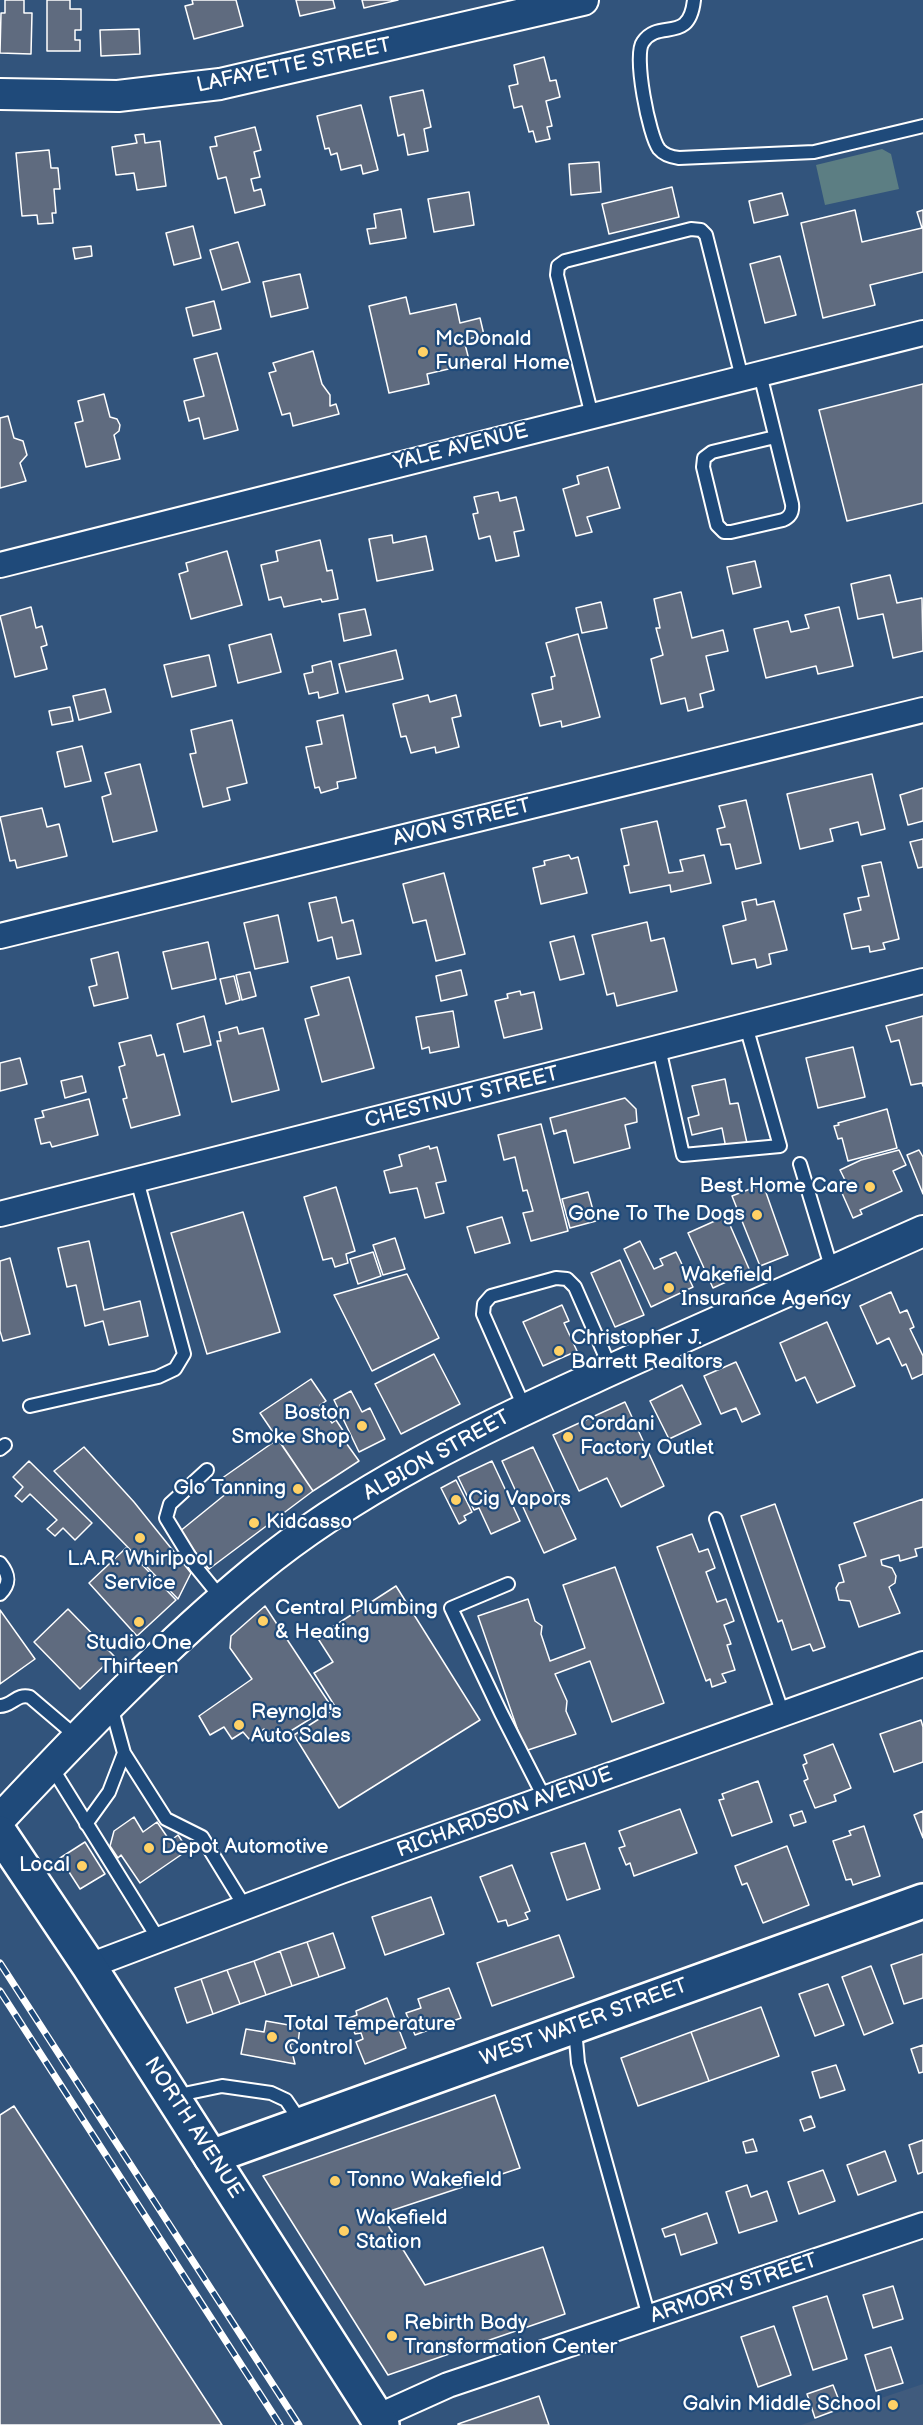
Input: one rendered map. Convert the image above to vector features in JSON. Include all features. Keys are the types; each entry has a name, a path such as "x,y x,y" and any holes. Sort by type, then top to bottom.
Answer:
{"main road":[{"name":"NORTH AVENUE","path":"0,1833 173,2096 379,2421"},
{"name":"WEST WATER STREET","path":"211,2157 923,1901"}],"street":[{"name":"LAFAYETTE STREET","path":"0,94 118,96 220,84 583,0"},
{"name":"YALE AVENUE","path":"0,564 923,333"},
{"name":"AVON STREET","path":"0,936 923,710"},
{"name":"CHESTNUT STREET","path":"0,1214 923,981"},
{"name":"ALBION STREET","path":"0,1819 111,1705 223,1600 264,1564 369,1492 432,1455 525,1409 832,1271 922,1234"},
{"name":"RICHARDSON AVENUE","path":"89,1966 245,1907 923,1664"},
{"name":"ARMORY STREET","path":"379,2421 448,2385 923,2225"}],"lane":[{"path":"694,0 692,14 687,23 678,28 651,34 639,50 640,79 654,139 659,149 668,156 679,158 814,152 923,126"},
{"path":"592,416 556,275 558,266 565,261 692,229 701,230 706,236 751,376 776,436 792,504 792,512 783,519 724,532 716,523 703,467 704,458 712,452 776,436"},
{"path":"659,1048 683,1155 780,1146 746,1026"},
{"path":"800,1164 832,1271"},
{"path":"30,1406 158,1377 175,1369 184,1354 136,1180"},
{"path":"525,1409 484,1317 483,1307 491,1296 555,1278 567,1279 575,1287 611,1370"},
{"path":"207,1470 170,1504 166,1518 196,1567 223,1600"},
{"path":"716,1519 783,1714"},
{"path":"0,1563 6,1572 8,1581 0,1594"},
{"path":"508,1584 451,1608 545,1799"},
{"path":"0,1706 7,1705 21,1696 30,1697 78,1738"},
{"path":"111,1705 124,1753 166,1819 202,1838 245,1907"},
{"path":"86,1824 109,1792 124,1753"},
{"path":"50,1766 159,1940"},
{"path":"570,2028 576,2040 578,2063 649,2317"},
{"path":"173,2096 222,2086 271,2093 286,2100 302,2124"}],"shaded area":[{"name":"Galvin Middle School","path":"923,2384 923,2425 801,2425"}],"green space":[{"path":"882,149 891,154 899,189 825,205 816,165"}],"building":[{"path":"5,0 24,0 24,13 32,13 31,54 0,53 1,13 5,13"},
{"path":"47,0 70,0 70,9 81,9 81,30 75,30 75,40 80,40 80,51 47,51"},
{"path":"192,0 236,0 243,26 194,39 185,6 193,4"},
{"path":"296,0 333,0 335,8 300,16"},
{"path":"362,0 398,0 364,8"},
{"path":"139,29 140,54 101,56 100,30"},
{"path":"544,57 550,81 556,80 560,97 546,101 552,126 547,127 550,139 536,142 533,131 529,132 522,106 514,108 509,86 518,84 514,65"},
{"path":"423,90 431,127 424,129 428,151 408,155 404,134 398,136 390,97"},
{"path":"361,105 378,170 363,174 361,165 341,170 337,153 331,155 329,148 325,149 317,116"},
{"path":"255,127 261,150 254,152 260,177 251,179 254,191 261,189 265,205 235,213 226,177 218,179 210,147 217,146 215,137"},
{"path":"144,134 145,143 160,141 166,186 137,190 134,173 116,175 112,147 137,143 135,135"},
{"path":"49,150 51,168 58,168 60,189 54,189 56,213 52,213 53,223 38,224 37,215 22,216 16,153"},
{"path":"599,162 601,192 571,195 569,164"},
{"path":"672,187 679,217 609,234 602,204"},
{"path":"469,192 474,225 434,232 428,199"},
{"path":"782,193 788,215 754,223 749,201"},
{"path":"401,209 406,238 370,244 367,229 376,228 374,214"},
{"path":"855,210 862,242 922,228 917,212 923,210 923,272 870,285 875,305 823,318 801,223"},
{"path":"193,226 201,258 174,265 166,233"},
{"path":"238,242 250,282 222,290 210,250"},
{"path":"91,246 92,256 75,259 73,248"},
{"path":"780,256 796,315 765,323 750,264"},
{"path":"300,274 308,308 271,317 263,282"},
{"name":"McDonald Funeral Home","path":"406,297 410,314 456,304 460,323 480,318 484,335 464,340 470,364 427,374 429,384 389,393 369,306"},
{"path":"214,301 221,329 193,336 186,308"},
{"path":"313,351 322,384 330,395 330,406 336,404 339,414 293,426 290,413 282,415 269,373 276,371 273,363"},
{"path":"217,353 238,430 204,439 199,418 189,421 184,401 204,396 194,359"},
{"path":"923,384 923,503 847,521 819,410"},
{"path":"104,394 110,417 117,419 120,425 119,431 114,435 120,459 86,467 75,423 83,421 78,401"},
{"path":"8,416 14,438 23,441 27,455 20,463 26,481 0,488 0,418"},
{"path":"608,467 620,508 587,517 592,532 576,536 563,489 579,484 577,476"},
{"path":"498,492 500,501 516,497 524,530 514,532 519,556 496,561 490,536 479,539 473,514 478,513 474,497"},
{"path":"392,535 393,543 426,536 433,570 377,581 369,539"},
{"path":"320,540 327,571 332,570 338,599 322,602 321,599 284,607 281,597 269,600 261,565 278,561 276,551"},
{"path":"227,551 242,605 191,619 179,574 188,571 186,563"},
{"path":"755,561 761,587 733,594 727,567"},
{"path":"890,575 897,603 922,598 923,651 893,658 883,614 858,619 851,584"},
{"path":"681,592 692,638 723,630 728,651 706,656 714,690 700,694 703,707 688,711 685,698 661,704 651,659 663,655 656,628 660,628 654,599"},
{"path":"601,602 607,628 582,633 576,608"},
{"path":"31,607 36,628 42,626 47,645 41,647 47,669 15,677 0,616"},
{"path":"839,607 853,666 818,674 816,666 766,678 754,629 788,621 791,632 809,628 805,615"},
{"path":"365,609 371,635 344,641 339,614"},
{"path":"271,634 281,672 238,683 229,645"},
{"path":"578,634 600,717 562,727 561,721 540,726 532,694 553,689 551,677 555,676 546,643"},
{"path":"396,650 403,679 346,692 339,664"},
{"path":"209,655 216,686 172,697 164,665"},
{"path":"331,661 338,693 319,698 318,692 309,694 304,674 313,672 312,666"},
{"path":"105,689 111,712 79,720 73,696"},
{"path":"428,695 430,702 456,695 461,716 452,718 459,747 436,753 435,747 411,753 406,736 401,737 393,704"},
{"path":"70,707 73,721 52,725 49,711"},
{"path":"343,715 356,778 337,782 338,788 321,793 319,787 315,788 306,747 322,744 317,721"},
{"path":"232,720 247,783 227,788 230,800 203,807 190,754 196,753 191,730"},
{"path":"82,746 91,781 65,787 57,752"},
{"path":"140,764 157,831 113,842 102,797 111,794 105,773"},
{"path":"872,774 885,829 861,835 858,822 830,829 833,841 800,849 787,794"},
{"path":"923,788 923,821 908,825 900,795"},
{"path":"746,800 761,863 736,869 730,844 721,845 717,829 725,827 719,806"},
{"path":"42,808 47,827 59,824 67,856 17,868 15,860 10,861 0,817"},
{"path":"657,821 669,873 683,871 680,860 704,855 711,883 671,892 670,885 630,893 624,866 629,865 621,829"},
{"path":"923,839 923,867 918,868 910,842"},
{"path":"569,855 571,859 578,857 587,893 541,904 533,868 545,865 544,861"},
{"path":"881,862 899,939 883,943 885,949 870,952 869,946 852,949 844,914 861,910 858,898 869,896 862,866"},
{"path":"444,873 465,954 436,961 426,920 413,923 403,884"},
{"path":"336,897 342,923 353,920 361,954 337,959 332,937 318,941 309,903"},
{"path":"756,899 757,905 774,901 787,950 769,954 771,964 757,968 755,959 732,964 723,926 746,920 742,902"},
{"path":"278,915 288,962 255,969 244,923"},
{"path":"647,922 651,941 664,938 677,991 617,1006 614,993 607,995 592,935"},
{"path":"574,936 584,974 560,980 550,942"},
{"path":"208,942 216,979 172,989 163,952"},
{"path":"118,952 128,998 94,1006 89,987 97,985 91,959"},
{"path":"461,970 467,995 441,1001 436,976"},
{"path":"250,972 256,996 242,1000 236,975"},
{"path":"234,976 240,1000 226,1004 220,979"},
{"path":"349,977 374,1068 322,1082 305,1019 319,1015 311,987"},
{"path":"520,991 521,995 534,992 542,1029 504,1038 495,1001 508,998 507,994"},
{"path":"453,1011 459,1047 430,1053 429,1047 422,1049 416,1017"},
{"path":"204,1016 211,1045 184,1052 177,1024"},
{"path":"923,1016 923,1086 922,1083 911,1085 899,1040 891,1042 886,1026"},
{"path":"237,1027 239,1034 263,1028 279,1090 232,1102 217,1041 221,1041 219,1032"},
{"path":"151,1035 157,1056 164,1054 180,1115 131,1128 123,1099 127,1098 119,1067 125,1065 119,1043"},
{"path":"853,1047 865,1097 818,1108 806,1058"},
{"path":"20,1058 27,1084 0,1091 0,1063"},
{"path":"82,1076 86,1092 65,1098 61,1081"},
{"path":"725,1079 730,1104 738,1103 747,1143 726,1148 722,1128 692,1135 688,1118 699,1115 692,1086"},
{"path":"625,1098 636,1109 637,1122 625,1125 630,1148 574,1163 566,1130 554,1134 550,1118"},
{"path":"89,1099 98,1135 52,1147 50,1142 41,1144 35,1119 44,1117 42,1111"},
{"path":"887,1109 897,1148 848,1161 842,1138 838,1139 834,1126"},
{"path":"541,1124 568,1231 531,1241 523,1213 533,1211 527,1190 523,1191 515,1157 504,1160 498,1135"},
{"path":"429,1146 430,1149 437,1147 446,1181 436,1183 444,1213 425,1218 417,1188 390,1193 384,1171 402,1166 399,1155"},
{"name":"Best Home Care","path":"899,1150 906,1165 893,1171 902,1191 860,1210 862,1214 853,1218 838,1184 845,1180 840,1170 861,1160"},
{"path":"919,1150 923,1157 923,1194 907,1155"},
{"name":"Gone To The Dogs","path":"763,1184 788,1255 760,1266 732,1196"},
{"path":"336,1187 355,1251 346,1254 348,1263 335,1267 332,1258 323,1260 304,1197"},
{"path":"588,1192 596,1221 570,1228 562,1199"},
{"path":"243,1212 280,1332 207,1354 171,1233"},
{"path":"726,1216 750,1271 713,1288 688,1233"},
{"path":"502,1217 510,1243 475,1253 467,1227"},
{"path":"395,1238 405,1269 383,1275 373,1245"},
{"path":"89,1241 104,1310 140,1301 148,1336 109,1345 103,1321 85,1326 76,1285 67,1287 58,1248"},
{"path":"640,1241 654,1269 663,1265 660,1259 676,1252 693,1287 651,1307 624,1249"},
{"path":"373,1252 381,1276 358,1284 350,1259"},
{"path":"10,1258 30,1334 3,1341 0,1331 0,1261"},
{"path":"620,1260 644,1315 615,1327 591,1273"},
{"path":"407,1274 439,1338 372,1371 334,1295"},
{"path":"891,1292 900,1313 907,1310 914,1327 910,1329 923,1356 923,1374 912,1379 906,1364 902,1366 889,1338 877,1344 860,1306"},
{"path":"562,1305 569,1321 564,1323 577,1351 543,1366 523,1322"},
{"path":"827,1322 855,1386 817,1403 805,1377 796,1381 780,1343"},
{"path":"434,1354 460,1404 401,1434 375,1384"},
{"path":"736,1362 760,1414 742,1422 736,1408 721,1414 704,1376"},
{"path":"311,1379 326,1401 320,1405 332,1423 336,1420 348,1438 344,1440 359,1461 313,1491 260,1413"},
{"path":"682,1385 701,1424 669,1439 650,1401"},
{"name":"Boston Smoke Shop","path":"351,1391 362,1412 370,1408 385,1439 359,1452 334,1400"},
{"path":"625,1402 664,1486 621,1507 607,1478 579,1491 553,1435"},
{"path":"278,1439 313,1491 209,1569 179,1532 227,1493 218,1481"},
{"name":"L.A.R. Whirlpool Service","path":"84,1447 134,1502 191,1573 178,1599 54,1471"},
{"path":"533,1447 576,1539 544,1553 502,1461"},
{"path":"29,1461 92,1523 75,1540 63,1528 55,1536 47,1529 57,1520 30,1494 22,1502 15,1496 23,1487 13,1477"},
{"path":"492,1461 520,1521 491,1534 479,1508 474,1510 458,1477"},
{"name":"Cig Vapors","path":"456,1480 472,1512 464,1516 466,1520 459,1524 441,1488"},
{"path":"923,1499 923,1547 915,1549 917,1556 900,1561 899,1555 881,1560 882,1565 892,1568 896,1576 895,1583 889,1587 900,1613 859,1627 850,1601 839,1600 836,1588 839,1583 844,1582 839,1565 866,1556 854,1523"},
{"path":"775,1504 825,1647 813,1651 810,1644 792,1650 782,1620 778,1622 741,1516"},
{"path":"692,1534 699,1552 708,1549 715,1568 706,1572 717,1602 726,1599 734,1621 724,1625 731,1644 727,1645 735,1670 722,1674 726,1682 712,1687 710,1679 706,1681 657,1547"},
{"path":"126,1548 176,1600 137,1636 89,1583"},
{"path":"615,1567 664,1703 612,1722 590,1661 555,1674 567,1701 566,1711 576,1734 525,1751 478,1616 528,1599 535,1621 542,1626 541,1634 550,1661 585,1648 563,1585"},
{"path":"396,1586 480,1720 339,1808 294,1735 336,1708 314,1673 333,1662 317,1637"},
{"path":"265,1606 331,1706 273,1742 264,1729 249,1739 243,1732 232,1739 224,1727 210,1735 199,1716 252,1679 230,1648 231,1636"},
{"path":"68,1609 114,1656 80,1689 34,1642"},
{"path":"0,1610 35,1659 0,1684"},
{"path":"921,1720 923,1762 894,1772 880,1734"},
{"path":"833,1744 851,1788 834,1795 836,1801 815,1808 804,1781 808,1779 803,1765 807,1763 804,1755"},
{"path":"758,1781 772,1822 732,1836 719,1800 724,1799 722,1794"},
{"path":"680,1809 697,1853 634,1876 630,1863 626,1865 619,1848 625,1846 619,1831"},
{"path":"802,1811 806,1822 794,1826 790,1815"},
{"path":"923,1811 923,1838 914,1815"},
{"name":"Depot Automotive","path":"134,1817 143,1832 157,1822 170,1841 178,1835 188,1850 140,1883 121,1855 118,1858 110,1846 114,1831"},
{"path":"864,1826 880,1876 853,1885 851,1879 846,1880 833,1841 851,1835 849,1831"},
{"name":"Local","path":"85,1842 105,1874 80,1889 60,1858"},
{"path":"585,1843 600,1889 567,1900 551,1853"},
{"path":"787,1846 809,1905 763,1923 747,1883 742,1885 735,1866"},
{"path":"512,1865 530,1911 525,1913 528,1919 508,1926 506,1920 498,1922 480,1877"},
{"path":"431,1897 444,1934 385,1955 372,1917"},
{"path":"333,1933 345,1968 319,1977 307,1942"},
{"path":"559,1935 574,1977 492,2006 477,1963"},
{"path":"307,1942 319,1977 292,1986 280,1951"},
{"path":"280,1951 292,1986 266,1995 254,1961"},
{"path":"923,1954 923,1998 904,2004 891,1965"},
{"path":"254,1961 266,1995 240,2004 227,1970"},
{"path":"871,1966 893,2023 864,2035 842,1977"},
{"path":"227,1970 240,2004 213,2014 201,1979"},
{"path":"201,1979 213,2014 187,2023 175,1988"},
{"path":"828,1984 844,2025 815,2036 799,1994"},
{"path":"449,1988 461,2018 415,2035 406,2013 421,2008 418,1999"},
{"path":"387,1998 406,2048 365,2064 356,2042 363,2039 361,2033 355,2034 349,2018 357,2015 356,2011"},
{"path":"761,2007 779,2056 709,2081 691,2032"},
{"name":"Total Temperature Control","path":"266,2021 300,2027 298,2043 290,2044 295,2064 241,2054 246,2029 264,2032"},
{"path":"691,2032 709,2081 638,2106 621,2058"},
{"path":"923,2045 923,2072 919,2073 911,2049"},
{"path":"836,2065 845,2090 820,2098 812,2072"},
{"name":"Wakefield Station","path":"495,2095 520,2168 381,2214 425,2285 543,2247 565,2314 388,2375 263,2176"},
{"path":"14,2106 222,2425 0,2425 0,2115"},
{"path":"811,2116 815,2127 804,2131 800,2120"},
{"path":"753,2139 757,2151 746,2153 743,2142"},
{"path":"923,2140 923,2172 918,2174 909,2145"},
{"path":"885,2151 896,2181 858,2195 847,2165"},
{"path":"823,2170 835,2201 799,2214 788,2182"},
{"path":"747,2185 751,2197 767,2191 777,2221 739,2233 726,2192"},
{"path":"707,2213 717,2243 681,2255 675,2234 665,2237 662,2229"},
{"path":"893,2286 903,2319 873,2328 863,2295"},
{"path":"827,2296 847,2359 813,2370 793,2307"},
{"path":"774,2326 791,2375 758,2387 741,2337"},
{"path":"891,2347 903,2383 876,2391 865,2355"},
{"path":"833,2385 842,2408 815,2418 807,2394"},
{"path":"539,2396 549,2425 458,2425 458,2424"}],"railway":[{"path":"0,1963 299,2425"},
{"path":"0,1991 280,2425"}],"place":[{"name":"McDonald Funeral Home","path":"423,352"},
{"name":"Best Home Care","path":"870,1187"},
{"name":"Gone To The Dogs","path":"757,1215"},
{"name":"Wakefield Insurance Agency","path":"669,1288"},
{"name":"Christopher J. Barrett Realtors","path":"559,1351"},
{"name":"Boston Smoke Shop","path":"362,1426"},
{"name":"Cordani Factory Outlet","path":"568,1437"},
{"name":"Glo Tanning","path":"298,1489"},
{"name":"Cig Vapors","path":"456,1500"},
{"name":"Kidcasso","path":"254,1523"},
{"name":"L.A.R. Whirlpool Service","path":"140,1538"},
{"name":"Central Plumbing & Heating","path":"263,1621"},
{"name":"Studio One Thirteen","path":"139,1622"},
{"name":"Reynold's Auto Sales","path":"239,1725"},
{"name":"Depot Automotive","path":"149,1848"},
{"name":"Local","path":"82,1866"},
{"name":"Total Temperature Control","path":"272,2037"},
{"name":"Tonno Wakefield","path":"335,2181"},
{"name":"Wakefield Station","path":"344,2231"},
{"name":"Rebirth Body Transformation Center","path":"392,2336"},
{"name":"Galvin Middle School","path":"893,2405"}]}
